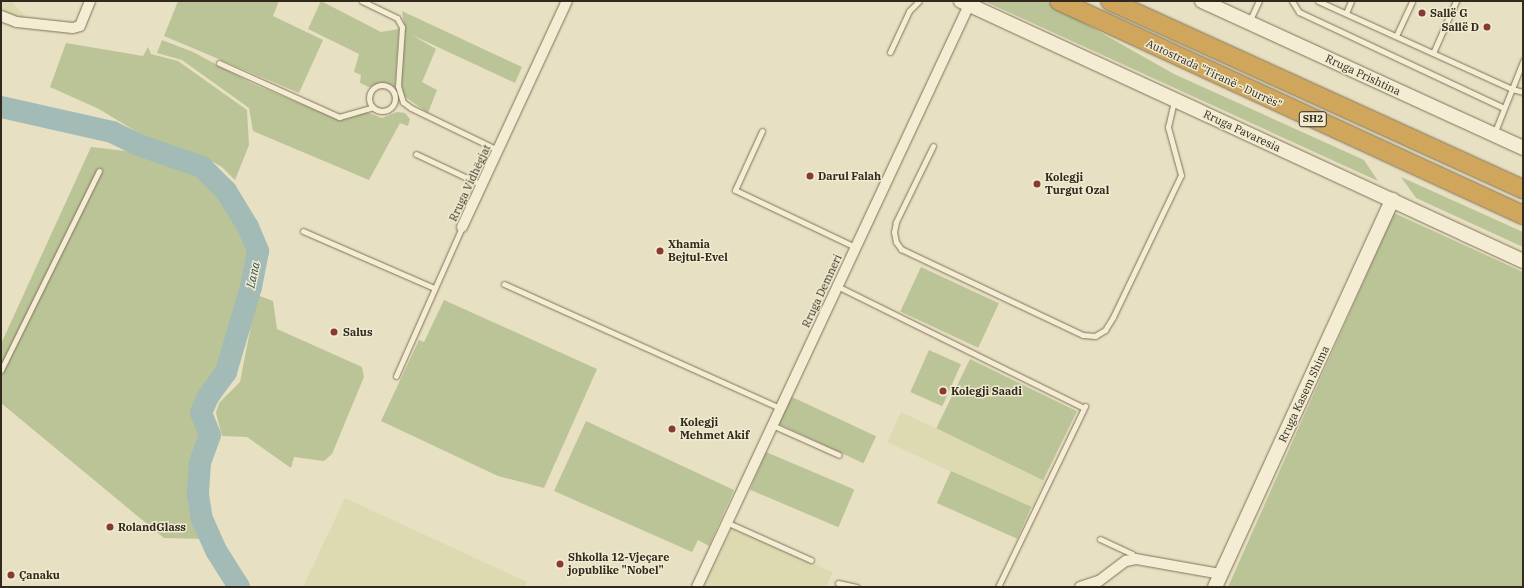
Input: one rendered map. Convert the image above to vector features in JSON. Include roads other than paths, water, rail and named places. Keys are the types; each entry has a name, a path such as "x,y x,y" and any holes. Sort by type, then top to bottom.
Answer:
{"highway":[{"name":"Autostrada \"Tiranë - Durrës\"","path":"1059,1 1523,215"},
{"name":"Autostrada \"Tiranë - Durrës\"","path":"1110,1 1518,187"}],"main road":[{"name":"Rruga Prishtina","path":"1202,1 1523,148"},
{"name":"Rruga Pavaresia","path":"965,3 1523,261"},
{"name":"Rruga Kasem Shima","path":"1218,581 1392,200"}],"street":[{"path":"1,16 17,22 73,28 80,26 90,1"},
{"name":"Rruga Vidhëgjat","path":"462,227 567,1"},
{"name":"Rruga Demneri","path":"697,587 726,522 856,247 965,3"},
{"path":"1080,587 1099,581 1126,560 1136,558 1218,581"}],"lane":[{"path":"219,63 339,116 373,107 380,111 391,108 395,100 402,27 397,18 362,1"},
{"path":"890,52 909,11 920,1"},
{"path":"1249,22 1259,1"},
{"path":"1292,1 1299,12 1504,108"},
{"path":"1318,1 1512,89 1523,92"},
{"path":"1346,13 1351,1"},
{"path":"1396,36 1412,1"},
{"path":"1433,53 1456,1"},
{"path":"1493,135 1523,61"},
{"path":"373,107 370,94 375,88 388,87 396,91 403,102 411,108 498,150"},
{"path":"933,146 896,222 895,237 901,249 1083,335 1095,336 1105,330 1113,317 1181,175 1168,126 1174,100"},
{"path":"762,131 735,190 856,247"},
{"path":"416,154 482,185"},
{"path":"1,370 99,171"},
{"name":"Rruga Vidhëgjat","path":"396,376 462,227"},
{"path":"303,231 434,288"},
{"path":"504,284 780,408"},
{"path":"837,286 1084,407 998,587"},
{"path":"772,425 839,455"},
{"path":"726,522 812,560"},
{"path":"1100,539 1132,554 1136,558"},
{"path":"838,583 857,587"}],"waterway":[{"name":"Lana","path":"1,107 112,132 139,145 202,167 226,191 248,227 258,251 251,287 226,372 208,397 201,413 210,435 200,463 198,495 202,519 217,552 239,587"}],"place":[{"name":"Sallë G","path":"1422,13"},
{"name":"Sallë D","path":"1487,27"},
{"name":"Darul Falah","path":"810,176"},
{"name":"Kolegji Turgut Ozal","path":"1037,184"},
{"name":"Xhamia Bejtul-Evel","path":"660,251"},
{"name":"Salus","path":"334,332"},
{"name":"Kolegji Saadi","path":"943,391"},
{"name":"Kolegji Mehmet Akif","path":"672,429"},
{"name":"RolandGlass","path":"110,527"},
{"name":"Shkolla 12-Vjeçare jopublike \"Nobel\"","path":"560,564"},
{"name":"Çanaku","path":"11,575"}]}
